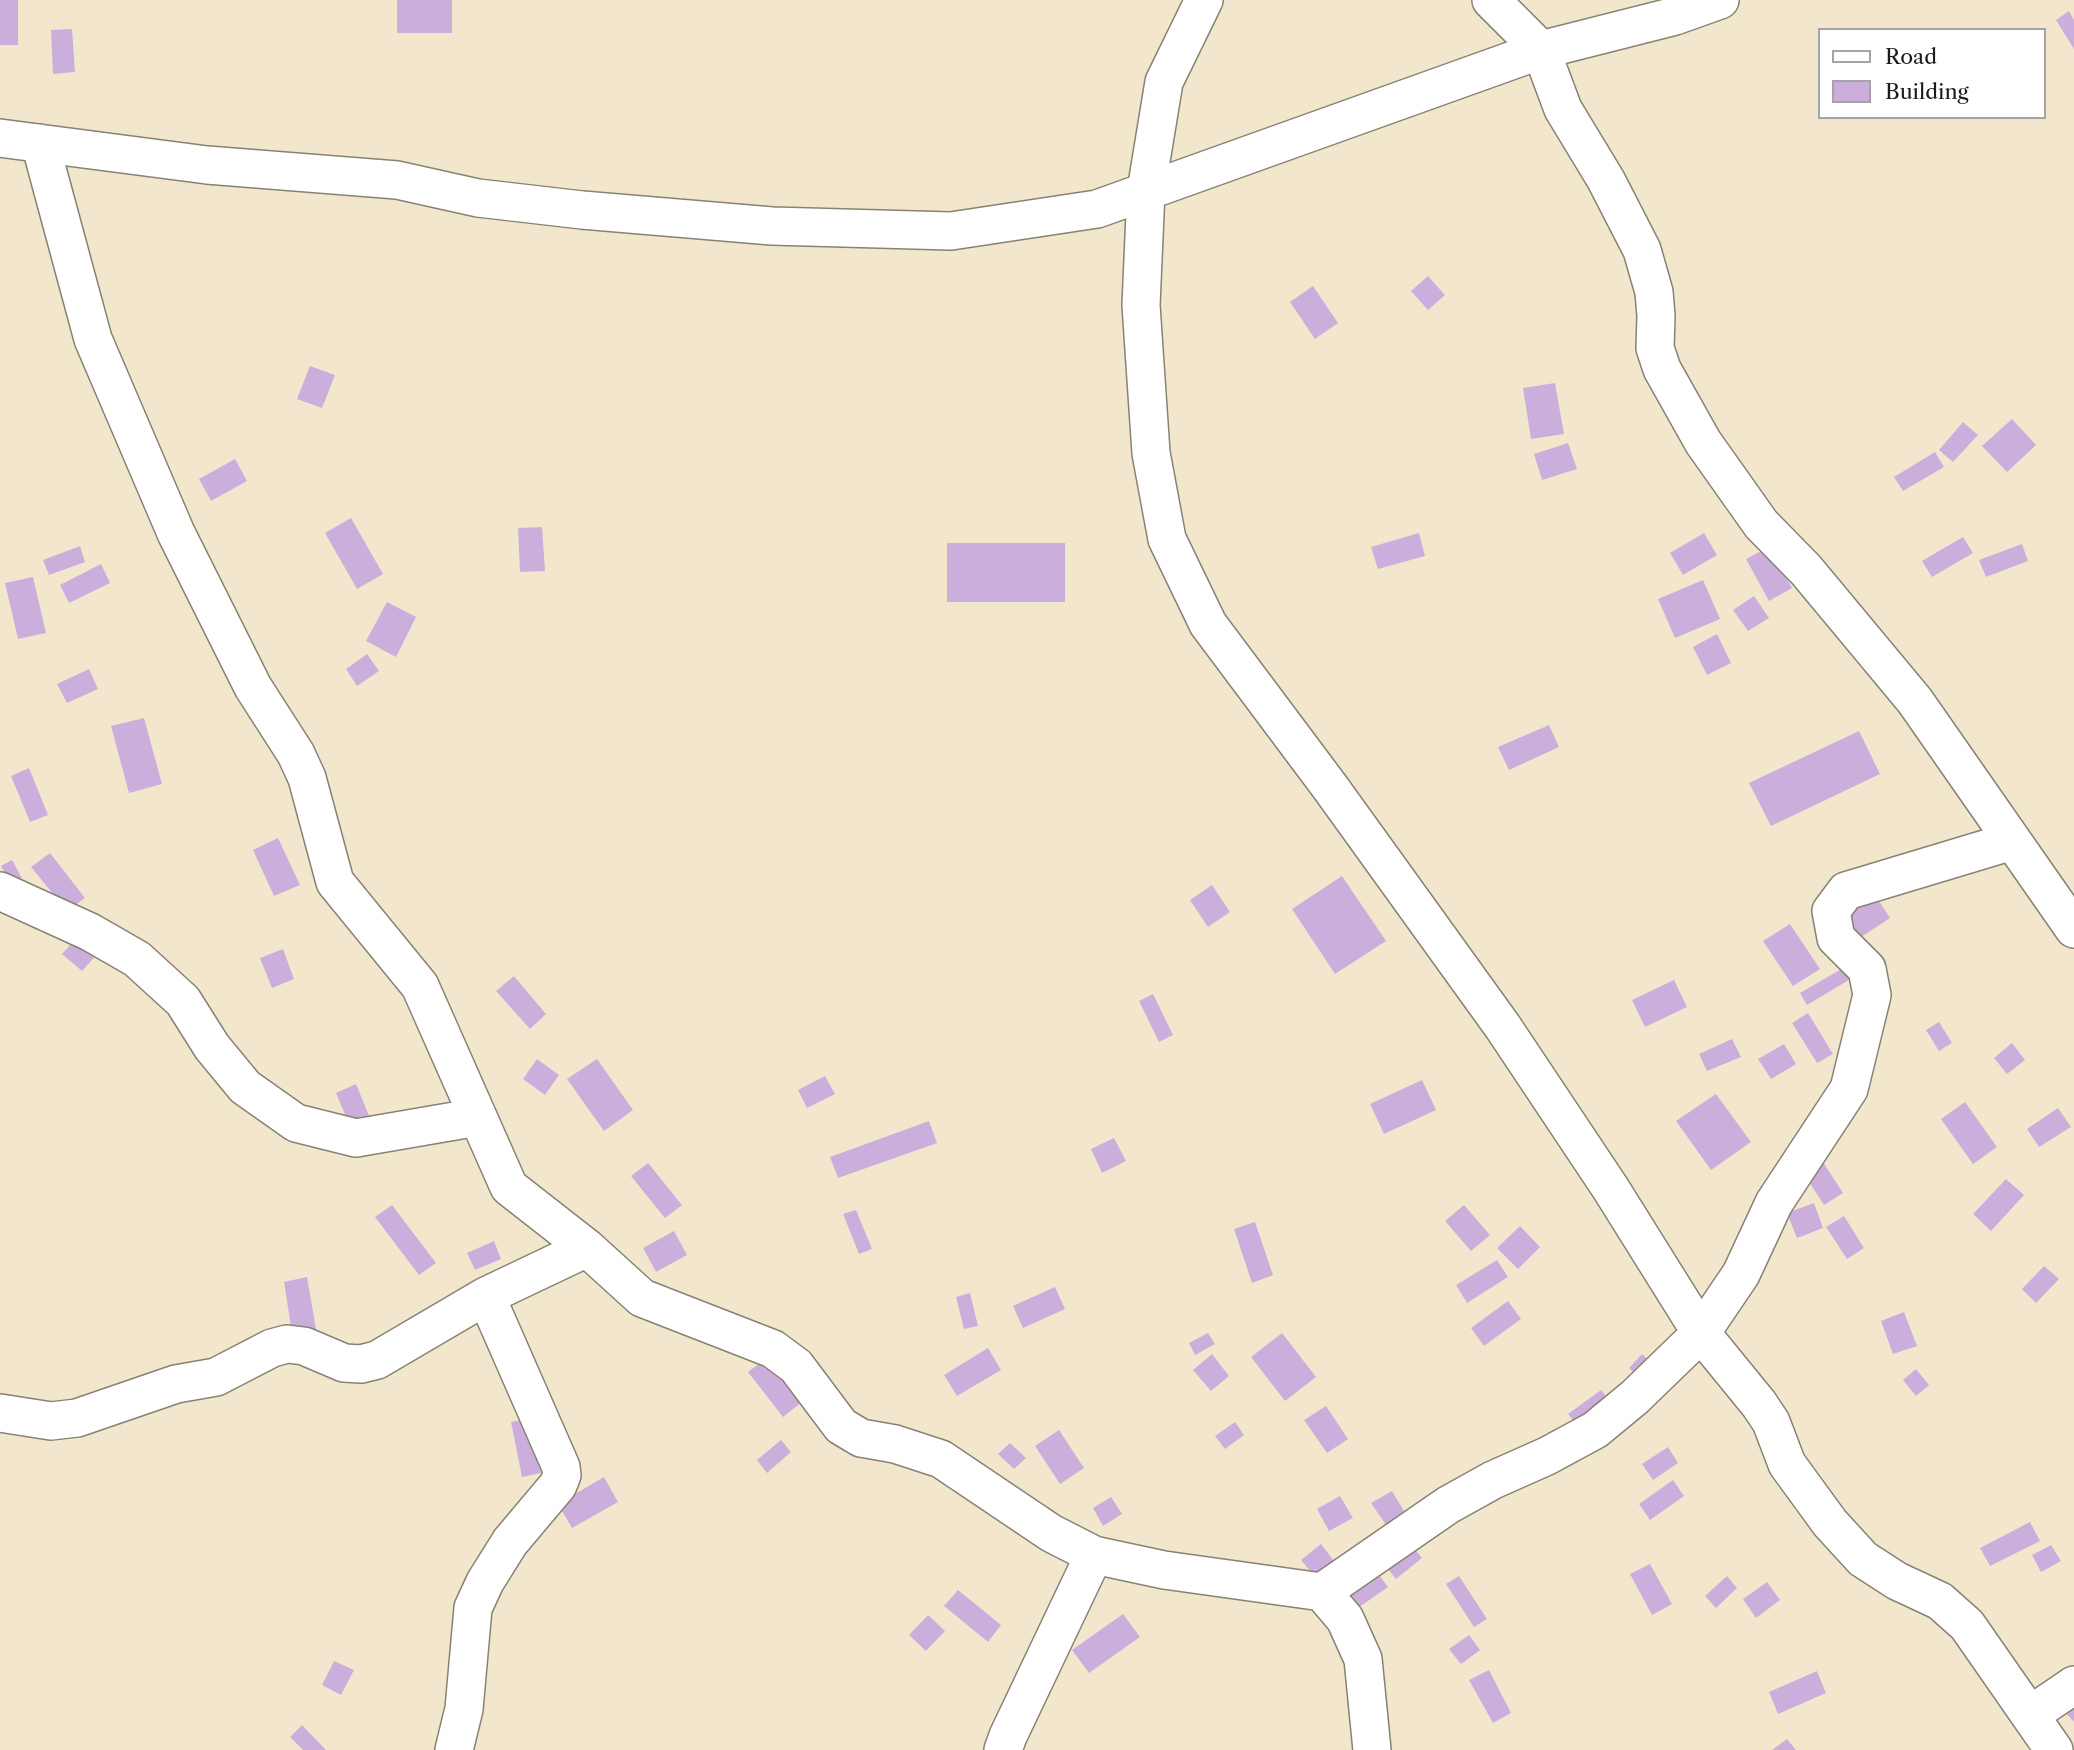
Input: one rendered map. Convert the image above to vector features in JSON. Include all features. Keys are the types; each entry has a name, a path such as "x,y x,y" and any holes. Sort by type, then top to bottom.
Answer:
{"street":[{"path":"1203,0 1164,82 1146,191 1142,305 1151,453 1167,539 1208,624 1331,787 1503,1027 1611,1189 1701,1334 1759,1404 1770,1422 1787,1464 1830,1523 1863,1559 1897,1581 1940,1601 1967,1625 2054,1750"},
{"path":"1491,0 1541,50 1563,109 1606,180 1642,250 1654,292 1657,316 1655,348 1662,369 1703,442 1761,524 1807,570 1915,701 2074,929"},
{"path":"0,138 207,165 397,180 478,198 556,207 772,226 951,231 1097,209 1541,50 1675,16 1720,0"},
{"path":"40,143 93,339 176,533 253,687 296,754 307,778 335,882 420,986 509,1187 587,1248 642,1298 773,1349 796,1366 841,1426 861,1438 895,1444 941,1459 1051,1532 1094,1555 1164,1570 1322,1592 1345,1619 1363,1659 1372,1750"},
{"path":"1322,1592 1448,1505 1595,1430 1635,1397 1701,1334 1741,1274 1774,1203 1849,1089 1872,995 1867,969 1836,938 1831,911 1846,891 2012,841"},
{"path":"0,891 90,932 137,959 183,1001 212,1047 245,1087 296,1123 356,1138 478,1117"},
{"path":"0,1413 51,1421 77,1419 176,1384 216,1377 272,1348 287,1344 304,1346 344,1363 360,1364 377,1360 486,1296 587,1248"},
{"path":"454,1750 464,1709 473,1608 485,1582 510,1542 558,1485 562,1475 561,1467 486,1296"},
{"path":"1003,1750 1094,1555"},
{"path":"2030,1715 2074,1685"}],"building":[{"path":"0,0 18,0 18,45 0,45"},
{"path":"397,0 452,0 452,33 397,33"},
{"path":"2069,11 2074,20 2074,49 2056,20"},
{"path":"72,29 75,72 53,74 51,30"},
{"path":"1428,276 1445,295 1428,310 1411,291"},
{"path":"1313,286 1338,323 1315,339 1290,302"},
{"path":"310,366 335,375 322,408 297,399"},
{"path":"1555,383 1564,434 1531,439 1523,388"},
{"path":"2012,419 2036,445 2007,472 1982,446"},
{"path":"1963,422 1978,435 1953,462 1939,450"},
{"path":"1568,443 1577,469 1542,480 1534,454"},
{"path":"1935,452 1944,467 1903,491 1894,477"},
{"path":"235,459 247,481 211,501 199,479"},
{"path":"351,518 383,574 357,589 325,533"},
{"path":"542,527 545,571 520,572 518,528"},
{"path":"1419,533 1425,556 1378,569 1371,547"},
{"path":"1704,533 1717,555 1683,575 1670,553"},
{"path":"1963,537 1973,553 1932,577 1922,561"},
{"path":"947,543 1065,543 1065,602 947,602"},
{"path":"2022,544 2028,561 1986,577 1979,560"},
{"path":"80,546 85,562 49,575 43,560"},
{"path":"1769,547 1792,588 1769,601 1746,559"},
{"path":"101,564 110,583 69,603 60,585"},
{"path":"33,577 46,633 18,639 5,583"},
{"path":"1703,580 1720,619 1675,638 1658,599"},
{"path":"1754,596 1769,618 1748,631 1733,610"},
{"path":"387,602 416,617 396,657 366,641"},
{"path":"1717,634 1731,663 1707,675 1693,647"},
{"path":"367,654 379,671 357,686 346,669"},
{"path":"89,669 98,689 67,703 57,684"},
{"path":"144,718 162,784 129,793 111,726"},
{"path":"1549,725 1559,747 1509,770 1498,747"},
{"path":"1859,731 1880,774 1771,826 1749,783"},
{"path":"29,768 48,815 30,822 11,776"},
{"path":"278,838 300,885 274,896 253,850"},
{"path":"50,853 85,898 67,911 31,867"},
{"path":"12,860 22,878 10,883 1,866"},
{"path":"1342,876 1386,941 1335,974 1292,909"},
{"path":"1212,885 1230,912 1208,927 1190,900"},
{"path":"1875,895 1890,918 1855,941 1839,918"},
{"path":"1790,924 1820,969 1793,986 1763,941"},
{"path":"78,936 98,953 82,971 62,954"},
{"path":"283,949 294,979 272,988 260,958"},
{"path":"1845,967 1852,978 1807,1005 1800,993"},
{"path":"514,976 546,1014 530,1029 496,991"},
{"path":"1674,980 1687,1007 1645,1027 1632,1000"},
{"path":"1153,994 1173,1035 1159,1042 1139,1001"},
{"path":"1808,1013 1833,1054 1817,1063 1792,1023"},
{"path":"1939,1022 1952,1043 1939,1051 1926,1030"},
{"path":"1732,1039 1741,1057 1707,1071 1699,1054"},
{"path":"2012,1043 2025,1060 2007,1074 1994,1058"},
{"path":"1784,1044 1796,1064 1771,1079 1758,1059"},
{"path":"537,1059 559,1075 545,1095 523,1079"},
{"path":"597,1059 633,1110 604,1131 567,1079"},
{"path":"825,1076 835,1094 807,1108 798,1090"},
{"path":"1422,1080 1436,1110 1384,1134 1370,1104"},
{"path":"356,1084 370,1118 350,1126 336,1093"},
{"path":"1716,1094 1751,1142 1711,1170 1676,1121"},
{"path":"1965,1102 1997,1147 1973,1164 1941,1119"},
{"path":"2058,1108 2071,1127 2039,1147 2027,1129"},
{"path":"929,1121 937,1143 838,1178 830,1157"},
{"path":"1114,1138 1126,1161 1102,1173 1091,1149"},
{"path":"1821,1159 1843,1193 1824,1205 1802,1171"},
{"path":"648,1163 682,1205 665,1218 631,1176"},
{"path":"2006,1179 2024,1195 1991,1231 1973,1214"},
{"path":"1814,1203 1823,1228 1797,1238 1787,1213"},
{"path":"392,1205 436,1263 419,1275 375,1217"},
{"path":"1464,1205 1490,1235 1471,1251 1445,1221"},
{"path":"856,1210 872,1249 859,1254 843,1214"},
{"path":"1844,1216 1864,1248 1847,1259 1826,1227"},
{"path":"1255,1222 1273,1275 1252,1283 1234,1229"},
{"path":"1520,1226 1540,1247 1518,1269 1497,1248"},
{"path":"674,1231 687,1255 656,1272 643,1248"},
{"path":"494,1241 501,1259 475,1270 467,1253"},
{"path":"1497,1260 1508,1277 1467,1303 1456,1285"},
{"path":"2044,1266 2059,1279 2036,1303 2022,1289"},
{"path":"307,1277 316,1329 292,1333 284,1282"},
{"path":"1055,1287 1065,1309 1023,1328 1013,1306"},
{"path":"970,1293 978,1326 964,1329 956,1297"},
{"path":"1508,1301 1521,1319 1484,1346 1471,1328"},
{"path":"1904,1312 1917,1346 1893,1354 1881,1321"},
{"path":"1208,1333 1215,1344 1195,1355 1189,1343"},
{"path":"1282,1333 1316,1377 1285,1401 1251,1357"},
{"path":"988,1348 1001,1370 957,1396 944,1375"},
{"path":"772,1354 807,1398 783,1417 748,1372"},
{"path":"1212,1354 1229,1376 1211,1391 1193,1370"},
{"path":"1642,1354 1658,1369 1645,1383 1629,1368"},
{"path":"1916,1369 1929,1385 1916,1396 1903,1380"},
{"path":"1601,1390 1616,1409 1583,1433 1568,1414"},
{"path":"1326,1406 1348,1439 1327,1453 1304,1420"},
{"path":"530,1418 541,1473 522,1477 511,1422"},
{"path":"1235,1422 1244,1435 1225,1449 1215,1436"},
{"path":"1059,1430 1084,1468 1060,1484 1035,1446"},
{"path":"781,1440 791,1452 767,1473 757,1460"},
{"path":"1010,1443 1026,1458 1014,1469 998,1454"},
{"path":"1668,1447 1678,1463 1653,1480 1642,1464"},
{"path":"604,1477 618,1502 572,1528 558,1504"},
{"path":"1673,1480 1684,1496 1650,1520 1639,1504"},
{"path":"1392,1491 1407,1516 1388,1528 1371,1503"},
{"path":"1340,1496 1353,1518 1329,1531 1317,1509"},
{"path":"1111,1497 1122,1514 1103,1526 1093,1508"},
{"path":"2030,1522 2040,1541 1990,1566 1980,1548"},
{"path":"1410,1543 1422,1558 1396,1579 1384,1564"},
{"path":"1321,1544 1334,1561 1315,1577 1301,1560"},
{"path":"2051,1545 2061,1561 2041,1572 2032,1555"},
{"path":"1650,1564 1672,1604 1652,1615 1630,1574"},
{"path":"1374,1568 1388,1587 1355,1610 1340,1591"},
{"path":"1459,1576 1487,1619 1474,1627 1446,1584"},
{"path":"1727,1576 1737,1588 1716,1608 1705,1596"},
{"path":"1767,1582 1780,1600 1756,1618 1743,1599"},
{"path":"958,1590 1001,1625 988,1642 944,1606"},
{"path":"1123,1614 1140,1637 1089,1673 1072,1650"},
{"path":"928,1615 945,1631 926,1651 909,1635"},
{"path":"1469,1635 1480,1650 1461,1664 1449,1649"},
{"path":"334,1661 354,1670 341,1695 322,1685"},
{"path":"1489,1670 1511,1713 1493,1723 1469,1680"},
{"path":"1817,1671 1826,1693 1778,1714 1769,1692"},
{"path":"2074,1698 2074,1722 2062,1709"},
{"path":"302,1725 326,1750 303,1750 290,1737"},
{"path":"1787,1739 1796,1750 1772,1750"}]}
